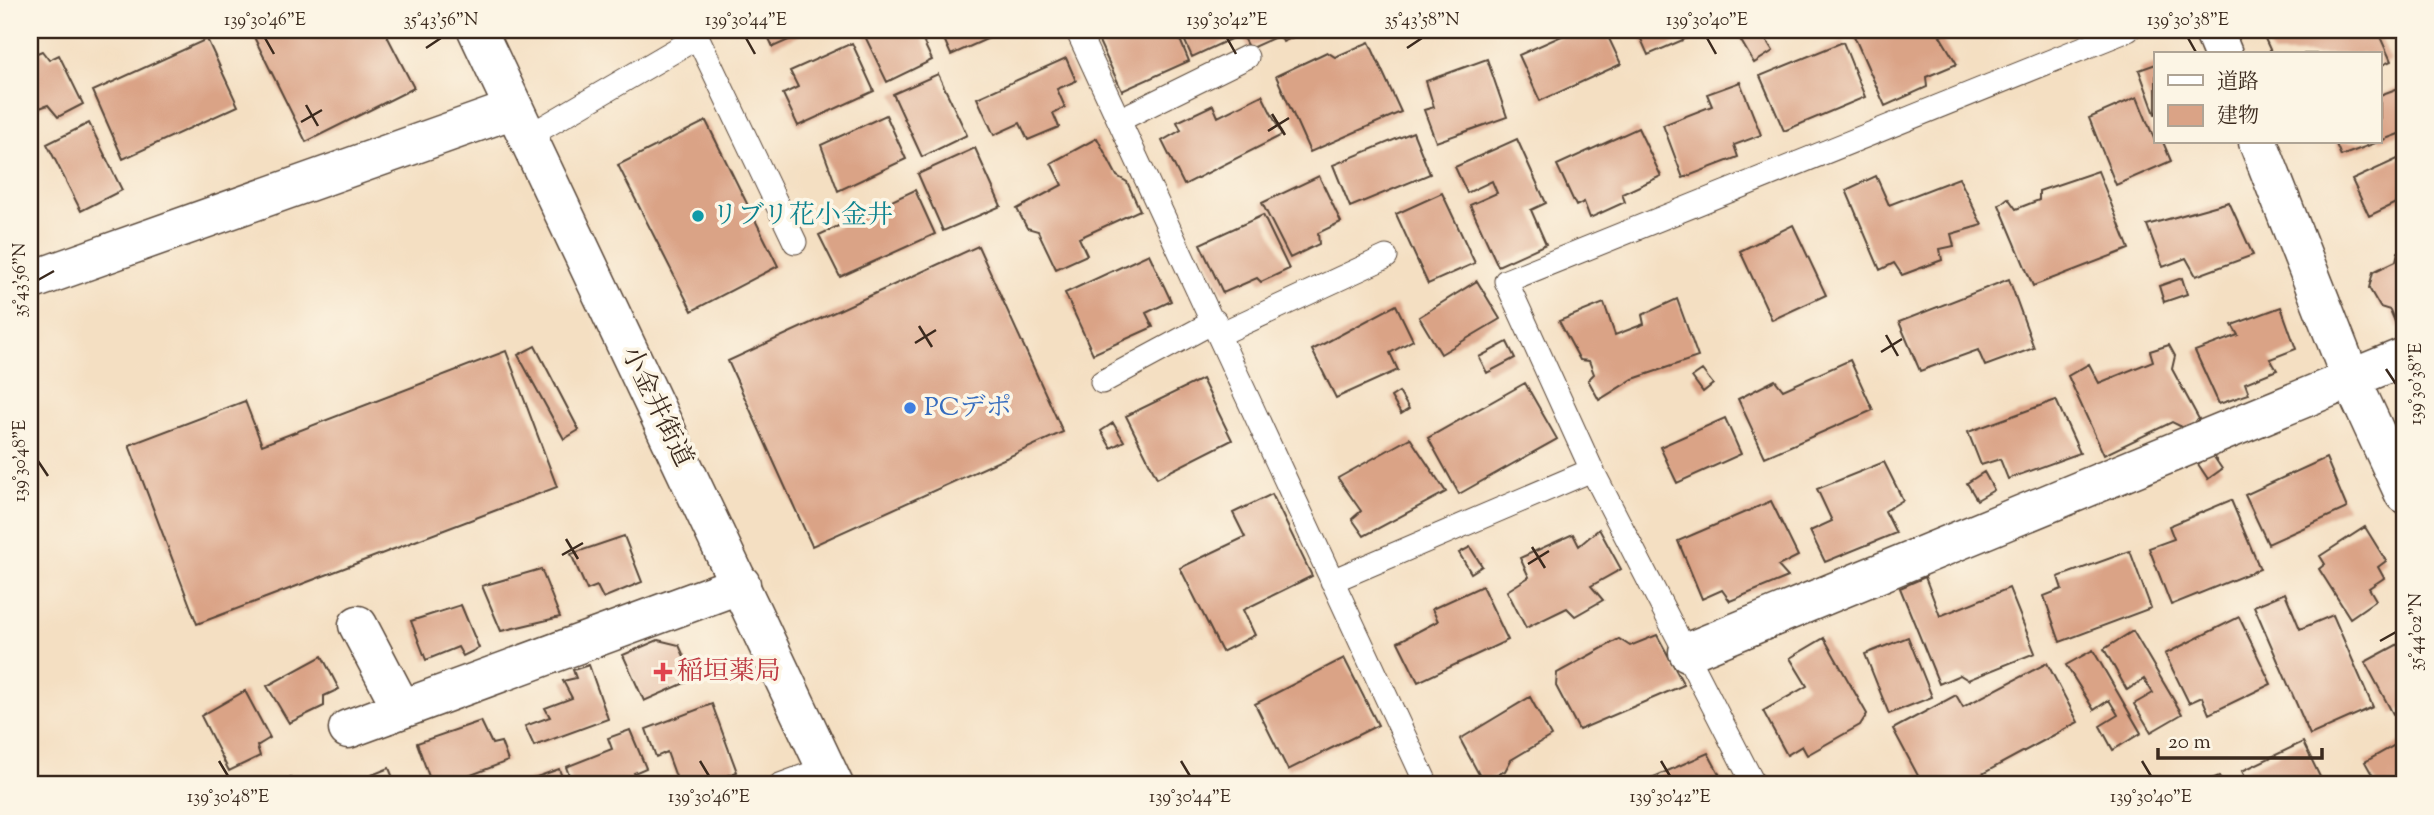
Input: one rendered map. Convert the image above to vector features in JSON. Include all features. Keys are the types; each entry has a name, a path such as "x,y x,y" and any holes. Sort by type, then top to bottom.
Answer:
{"street":[{"name":"小金井街道","path":"477,30 830,777"},
{"path":"2213,30 2222,52"},
{"path":"30,281 521,123"},
{"path":"2259,144 2351,379 2404,494"},
{"path":"1688,652 2404,358"},
{"path":"348,729 741,584"},
{"path":"358,625 402,709"}],"lane":[{"path":"1077,30 1427,785"},
{"path":"1754,785 1688,652 1591,470 1506,281 2128,30"},
{"path":"521,123 696,34 795,242"},
{"path":"1119,120 1247,57"},
{"path":"1102,382 1217,328 1387,257"},
{"path":"1332,581 1591,470"},
{"path":"780,785 830,777"}],"building":[{"path":"384,30 414,88 306,142 251,31"},
{"path":"765,30 811,30 773,47"},
{"path":"862,30 918,30 932,60 887,82"},
{"path":"940,30 1007,30 951,55"},
{"path":"1107,30 1176,30 1189,61 1122,91 1096,35"},
{"path":"1180,30 1234,30 1237,36 1192,57"},
{"path":"1239,30 1308,30 1283,42 1280,35 1249,49"},
{"path":"1575,30 1605,30 1621,64 1540,101 1519,55"},
{"path":"1637,30 1706,30 1648,55"},
{"path":"1745,30 1760,30 1773,51 1754,63 1737,34"},
{"path":"1867,30 1952,30 1940,36 1957,64 1926,77 1927,87 1885,106 1854,36"},
{"path":"2261,30 2377,30 2391,61 2382,65 2382,52 2271,52"},
{"path":"207,39 238,106 123,159 93,91"},
{"path":"1369,42 1401,112 1310,152 1276,76 1327,52 1335,57"},
{"path":"1843,42 1865,97 1784,131 1760,76"},
{"path":"852,43 874,91 798,126 783,94 798,87 790,71"},
{"path":"42,51 49,60 59,55 83,104 58,117 48,105 31,111 30,108 30,56"},
{"path":"1066,58 1076,81 1057,89 1065,107 1053,113 1059,127 1028,140 1020,123 994,135 977,98"},
{"path":"1487,59 1507,117 1436,142 1424,110 1434,107 1426,81"},
{"path":"2154,65 2154,111 2139,70"},
{"path":"938,74 967,135 922,157 893,94"},
{"path":"1740,82 1761,135 1734,145 1738,157 1683,178 1663,125 1712,106 1707,94"},
{"path":"2404,86 2404,132 2382,140 2382,94"},
{"path":"1262,95 1282,135 1184,185 1162,141 1181,130 1177,122 1213,105 1218,117"},
{"path":"2137,97 2154,144 2164,144 2171,161 2116,185 2089,118"},
{"path":"886,115 906,159 838,191 821,145"},
{"name":"リブリ花小金井","path":"706,121 778,266 692,311 618,165"},
{"path":"89,123 122,190 81,211 47,144"},
{"path":"1638,128 1661,176 1622,194 1625,202 1590,218 1584,202 1576,206 1557,165"},
{"path":"1413,132 1430,174 1350,207 1333,165"},
{"path":"1097,138 1117,176 1127,182 1140,210 1079,238 1087,255 1056,269 1038,231 1027,228 1017,209 1062,185 1051,163"},
{"path":"1517,139 1546,203 1531,210 1546,244 1498,266 1470,205 1497,193 1492,181 1467,193 1455,167"},
{"path":"2336,144 2373,144 2341,156"},
{"path":"975,148 1001,206 943,231 918,174"},
{"path":"2404,156 2404,199 2369,216 2352,180"},
{"path":"2098,171 2129,249 2033,286 1999,205 2008,198 2016,209 2039,200 2039,191"},
{"path":"1319,176 1341,222 1318,233 1319,244 1290,258 1262,203"},
{"path":"1876,176 1889,205 1959,178 1982,225 1951,234 1954,246 1940,249 1942,260 1902,275 1894,263 1880,270 1846,190"},
{"path":"915,190 935,234 840,277 819,235"},
{"path":"1442,193 1475,263 1428,284 1396,214"},
{"path":"2229,202 2253,255 2196,276 2186,258 2163,267 2147,225"},
{"path":"1263,215 1289,269 1261,282 1257,278 1223,293 1200,244"},
{"path":"1793,225 1826,295 1772,320 1740,251"},
{"path":"978,246 1063,432 812,546 728,361"},
{"path":"2404,248 2404,326 2398,329 2390,310 2380,307 2369,288 2373,272 2396,261 2398,252"},
{"path":"1149,254 1171,301 1146,313 1153,327 1093,354 1065,293"},
{"path":"2182,278 2187,294 2164,302 2159,286"},
{"path":"2009,279 2034,348 1985,366 1978,350 1920,371 1899,322"},
{"path":"1477,281 1500,319 1441,354 1419,317"},
{"path":"1677,299 1698,357 1633,379 1599,400 1588,380 1594,374 1589,361 1580,360 1559,321 1604,303 1615,335 1644,324 1642,315"},
{"path":"1396,305 1413,340 1390,353 1398,370 1336,398 1312,350"},
{"path":"2281,307 2296,349 2270,359 2277,370 2245,383 2249,394 2219,404 2195,351 2238,335 2232,325"},
{"path":"1507,342 1515,358 1487,373 1479,357"},
{"path":"2169,345 2175,356 2172,369 2199,419 2186,429 2172,422 2104,455 2068,376 2089,364 2099,383 2153,361 2150,351"},
{"path":"535,346 579,430 564,439 518,355"},
{"path":"506,351 557,487 197,624 129,445 245,401 262,445"},
{"path":"1850,360 1873,410 1765,457 1738,399 1775,380 1783,390"},
{"path":"1702,370 1713,384 1703,392 1692,377"},
{"path":"1202,379 1232,440 1157,478 1126,416"},
{"path":"1525,383 1557,439 1459,494 1428,438"},
{"path":"1399,392 1409,409 1401,414 1391,397"},
{"path":"2056,400 2080,453 2008,479 2000,459 1981,465 1968,432"},
{"path":"1725,418 1741,454 1677,483 1660,447"},
{"path":"1113,423 1124,441 1111,448 1101,431"},
{"path":"1410,438 1446,492 1364,536 1352,519 1361,511 1338,478"},
{"path":"2212,454 2222,469 2208,479 2198,464"},
{"path":"2326,458 2347,508 2268,544 2245,495"},
{"path":"1884,462 1903,500 1885,511 1896,533 1825,562 1810,531 1832,521 1817,489"},
{"path":"1984,472 1994,490 1977,500 1967,483"},
{"path":"1272,494 1312,576 1243,610 1255,635 1222,652 1180,568 1245,537 1233,513"},
{"path":"2231,500 2260,569 2171,605 2149,548 2174,539 2169,526"},
{"path":"1771,501 1798,556 1778,566 1788,577 1730,601 1722,590 1702,599 1678,541"},
{"path":"2365,527 2386,561 2378,567 2384,578 2369,588 2376,600 2350,618 2319,569 2325,564 2320,556"},
{"path":"1599,529 1621,569 1591,586 1603,600 1575,616 1567,608 1526,628 1507,591 1529,577 1520,558 1573,534 1579,546"},
{"path":"624,536 642,582 603,598 597,586 587,590 571,554"},
{"path":"1470,547 1482,566 1471,573 1459,553"},
{"path":"2130,551 2151,608 2060,642 2044,596 2062,589 2058,577"},
{"path":"541,569 560,617 501,631 482,586"},
{"path":"1925,577 1940,616 2009,588 2035,653 1968,680 1960,675 1939,684 1900,588"},
{"path":"1482,586 1508,640 1418,682 1398,642 1438,621 1432,609"},
{"path":"2285,593 2300,629 2333,615 2373,707 2310,735 2254,606"},
{"path":"461,605 479,648 463,656 458,647 426,660 411,621"},
{"path":"2239,617 2271,684 2209,714 2202,697 2189,703 2165,654"},
{"path":"2133,631 2182,714 2151,732 2134,704 2153,693 2144,679 2127,690 2104,649"},
{"path":"1657,635 1684,685 1579,730 1556,686 1557,673 1619,639 1630,646"},
{"path":"1908,637 1932,697 1889,714 1865,654"},
{"path":"1824,638 1867,714 1860,725 1807,755 1802,746 1787,755 1763,711 1807,686 1790,658"},
{"path":"658,640 679,645 694,679 644,701 623,655"},
{"path":"2404,641 2404,708 2393,714 2365,662"},
{"path":"2093,650 2141,733 2113,750 2100,726 2118,715 2109,700 2094,710 2066,665"},
{"path":"322,656 339,689 324,696 324,706 289,723 267,686"},
{"path":"1344,658 1378,725 1288,770 1255,704"},
{"path":"2047,663 2078,722 1982,774 1989,785 1923,785 1893,729 1956,695 1963,707"},
{"path":"589,665 608,719 534,746 525,726 550,717 545,708 572,698 563,681 576,678 573,670"},
{"path":"245,691 270,738 257,746 260,756 229,771 201,716"},
{"path":"1530,697 1551,736 1511,760 1505,771 1483,782 1460,739"},
{"path":"712,704 737,772 703,785 679,785 667,752 656,757 646,729"},
{"path":"481,721 492,744 501,742 508,761 445,785 432,785 417,743"},
{"path":"630,730 646,768 634,773 639,785 573,785 566,767 612,749 608,738"},
{"path":"2404,740 2404,785 2378,785 2365,762"},
{"path":"2303,742 2323,783 2249,785 2242,771"},
{"path":"1708,753 1725,785 1636,785"},
{"path":"389,768 396,785 347,785"},
{"path":"559,769 565,785 514,785"},
{"path":"2219,776 2223,785 2197,785"},
{"path":"291,778 294,785 273,785"}],"place":[{"name":"リブリ花小金井","path":"698,216"},
{"name":"PCデポ","path":"910,408"},
{"name":"稲垣薬局","path":"663,672"}]}
